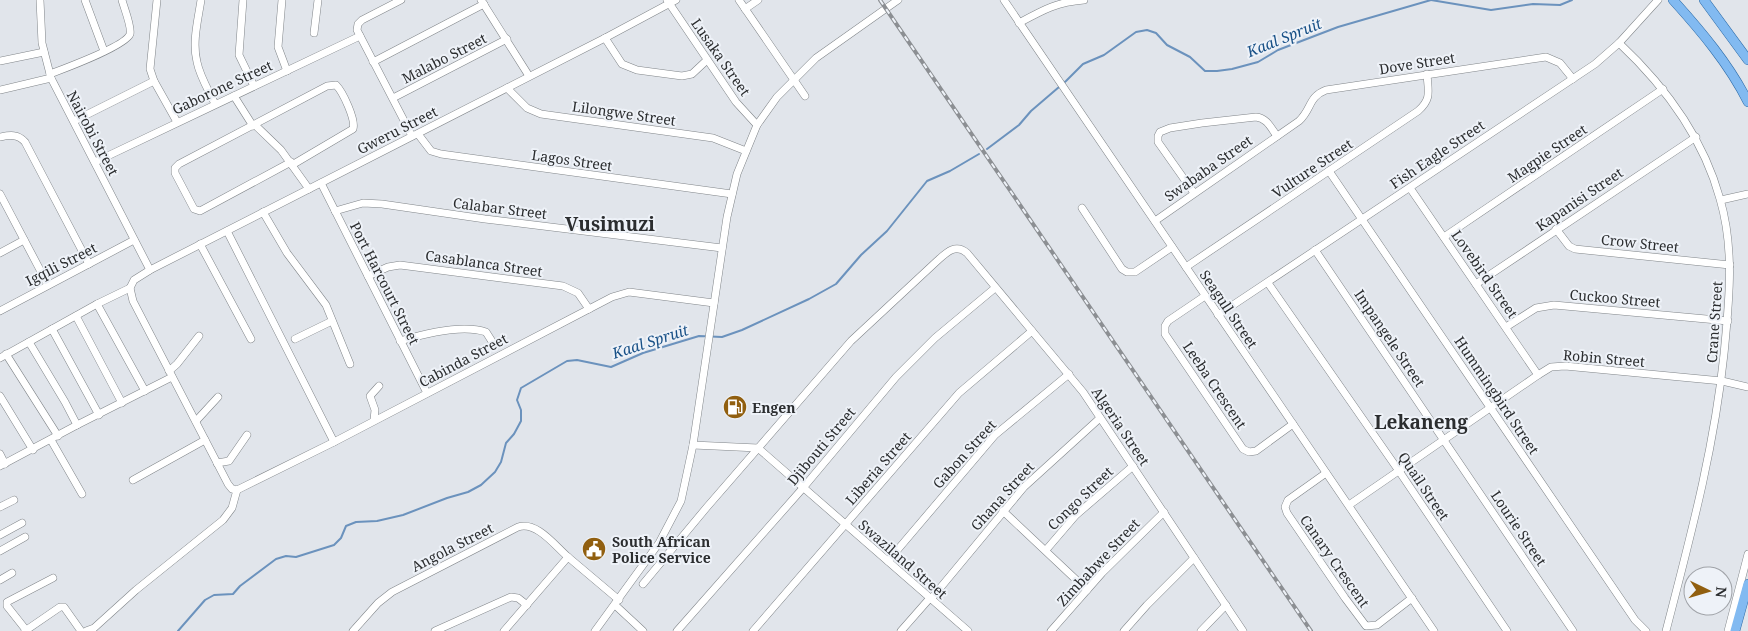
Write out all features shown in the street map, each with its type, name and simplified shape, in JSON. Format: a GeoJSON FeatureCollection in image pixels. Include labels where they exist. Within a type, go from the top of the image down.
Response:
{"type":"FeatureCollection","features":[{"type":"Feature","properties":{"kind":"main road"},"geometry":{"type":"LineString","coordinates":[[1673,0],[1712,45],[1742,89],[1748,102]]}},
{"type":"Feature","properties":{"kind":"main road"},"geometry":{"type":"LineString","coordinates":[[1704,0],[1748,60]]}},
{"type":"Feature","properties":{"kind":"main road"},"geometry":{"type":"LineString","coordinates":[[1736,631],[1748,584]]}},
{"type":"Feature","properties":{"kind":"street","name":"Nairobi Street"},"geometry":{"type":"LineString","coordinates":[[40,0],[40,25],[50,76],[150,270]]}},
{"type":"Feature","properties":{"kind":"street"},"geometry":{"type":"LineString","coordinates":[[85,0],[104,51]]}},
{"type":"Feature","properties":{"kind":"street"},"geometry":{"type":"LineString","coordinates":[[0,90],[50,76],[125,41],[130,35],[130,29],[122,0]]}},
{"type":"Feature","properties":{"kind":"street"},"geometry":{"type":"LineString","coordinates":[[157,0],[150,69],[154,81],[177,122]]}},
{"type":"Feature","properties":{"kind":"street"},"geometry":{"type":"LineString","coordinates":[[200,0],[196,60],[200,74],[215,104]]}},
{"type":"Feature","properties":{"kind":"street"},"geometry":{"type":"LineString","coordinates":[[243,0],[239,55],[254,86]]}},
{"type":"Feature","properties":{"kind":"street"},"geometry":{"type":"LineString","coordinates":[[282,0],[278,47],[286,71]]}},
{"type":"Feature","properties":{"kind":"street"},"geometry":{"type":"LineString","coordinates":[[314,33],[318,0]]}},
{"type":"Feature","properties":{"kind":"street"},"geometry":{"type":"LineString","coordinates":[[360,36],[357,27],[360,22],[401,0]]}},
{"type":"Feature","properties":{"kind":"street"},"geometry":{"type":"LineString","coordinates":[[739,0],[805,96]]}},
{"type":"Feature","properties":{"kind":"street"},"geometry":{"type":"LineString","coordinates":[[745,9],[758,0]]}},
{"type":"Feature","properties":{"kind":"street"},"geometry":{"type":"LineString","coordinates":[[595,631],[659,543],[673,518],[686,485],[732,194],[746,151],[758,125],[777,97],[825,50],[898,0]]}},
{"type":"Feature","properties":{"kind":"street","name":"Seagull Street"},"geometry":{"type":"LineString","coordinates":[[1004,0],[1434,631]]}},
{"type":"Feature","properties":{"kind":"street"},"geometry":{"type":"LineString","coordinates":[[1020,23],[1053,5],[1084,0]]}},
{"type":"Feature","properties":{"kind":"street","name":"Fish Eagle Street"},"geometry":{"type":"LineString","coordinates":[[1218,315],[1594,64],[1619,43],[1658,0]]}},
{"type":"Feature","properties":{"kind":"street","name":"Gweru Street"},"geometry":{"type":"LineString","coordinates":[[3,356],[131,286],[137,277],[150,270],[606,38],[671,1]]}},
{"type":"Feature","properties":{"kind":"street","name":"Lusaka Street"},"geometry":{"type":"LineString","coordinates":[[671,1],[707,60],[736,102],[758,125]]}},
{"type":"Feature","properties":{"kind":"street"},"geometry":{"type":"LineString","coordinates":[[373,62],[482,2],[530,76]]}},
{"type":"Feature","properties":{"kind":"street","name":"Gaborone Street"},"geometry":{"type":"LineString","coordinates":[[95,162],[360,36]]}},
{"type":"Feature","properties":{"kind":"street","name":"Lagos Street"},"geometry":{"type":"LineString","coordinates":[[360,36],[415,135],[431,151],[441,154],[732,194]]}},
{"type":"Feature","properties":{"kind":"street"},"geometry":{"type":"LineString","coordinates":[[606,38],[622,64],[636,70],[682,76],[692,74],[707,60]]}},
{"type":"Feature","properties":{"kind":"street","name":"Malabo Street"},"geometry":{"type":"LineString","coordinates":[[393,98],[507,40]]}},
{"type":"Feature","properties":{"kind":"street","name":"Crane Street"},"geometry":{"type":"LineString","coordinates":[[1619,43],[1650,73],[1676,105],[1696,137],[1721,200],[1730,264],[1728,321],[1722,381],[1706,474],[1666,631]]}},
{"type":"Feature","properties":{"kind":"street"},"geometry":{"type":"LineString","coordinates":[[0,61],[44,52]]}},
{"type":"Feature","properties":{"kind":"street","name":"Dove Street"},"geometry":{"type":"LineString","coordinates":[[1277,136],[1304,117],[1314,97],[1320,92],[1341,87],[1546,57],[1560,63],[1573,79]]}},
{"type":"Feature","properties":{"kind":"street","name":"Vulture Street"},"geometry":{"type":"LineString","coordinates":[[1186,267],[1424,106],[1428,97],[1427,74]]}},
{"type":"Feature","properties":{"kind":"street"},"geometry":{"type":"LineString","coordinates":[[74,121],[154,81]]}},
{"type":"Feature","properties":{"kind":"street"},"geometry":{"type":"LineString","coordinates":[[332,85],[338,87],[354,122],[353,129],[349,133],[202,210],[195,210],[175,177],[175,168],[179,164],[254,125],[332,85]]}},
{"type":"Feature","properties":{"kind":"street","name":"Lilongwe Street"},"geometry":{"type":"LineString","coordinates":[[507,88],[527,108],[540,114],[713,138],[746,151]]}},
{"type":"Feature","properties":{"kind":"street","name":"Magpie Street"},"geometry":{"type":"LineString","coordinates":[[1444,237],[1663,89]]}},
{"type":"Feature","properties":{"kind":"street"},"geometry":{"type":"LineString","coordinates":[[234,96],[254,125],[275,143],[309,189]]}},
{"type":"Feature","properties":{"kind":"street"},"geometry":{"type":"LineString","coordinates":[[1194,193],[1158,142],[1160,132],[1170,128],[1202,123],[1256,117],[1267,122],[1277,136]]}},
{"type":"Feature","properties":{"kind":"street"},"geometry":{"type":"LineString","coordinates":[[0,137],[18,136],[25,142],[90,264]]}},
{"type":"Feature","properties":{"kind":"street","name":"Swababa Street"},"geometry":{"type":"LineString","coordinates":[[1155,221],[1277,136]]}},
{"type":"Feature","properties":{"kind":"street","name":"Kapanisi Street"},"geometry":{"type":"LineString","coordinates":[[1476,284],[1696,137]]}},
{"type":"Feature","properties":{"kind":"street","name":"Hummingbird Street"},"geometry":{"type":"LineString","coordinates":[[1329,171],[1635,620],[1646,631]]}},
{"type":"Feature","properties":{"kind":"street","name":"Port Harcourt Street"},"geometry":{"type":"LineString","coordinates":[[321,183],[427,393]]}},
{"type":"Feature","properties":{"kind":"street","name":"Lovebird Street"},"geometry":{"type":"LineString","coordinates":[[1410,188],[1538,374]]}},
{"type":"Feature","properties":{"kind":"street"},"geometry":{"type":"LineString","coordinates":[[0,194],[48,285]]}},
{"type":"Feature","properties":{"kind":"street"},"geometry":{"type":"LineString","coordinates":[[1721,200],[1748,194]]}},
{"type":"Feature","properties":{"kind":"street","name":"Calabar Street"},"geometry":{"type":"LineString","coordinates":[[336,211],[363,204],[376,204],[722,248]]}},
{"type":"Feature","properties":{"kind":"street"},"geometry":{"type":"LineString","coordinates":[[1082,208],[1122,269],[1128,272],[1137,271],[1172,247]]}},
{"type":"Feature","properties":{"kind":"street"},"geometry":{"type":"LineString","coordinates":[[263,212],[287,253],[323,301],[350,364]]}},
{"type":"Feature","properties":{"kind":"street","name":"Crow Street"},"geometry":{"type":"LineString","coordinates":[[1556,229],[1569,246],[1575,249],[1730,264]]}},
{"type":"Feature","properties":{"kind":"street"},"geometry":{"type":"LineString","coordinates":[[227,231],[334,442]]}},
{"type":"Feature","properties":{"kind":"street"},"geometry":{"type":"LineString","coordinates":[[0,253],[24,240]]}},
{"type":"Feature","properties":{"kind":"street","name":"Igqili Street"},"geometry":{"type":"LineString","coordinates":[[0,311],[134,240]]}},
{"type":"Feature","properties":{"kind":"street"},"geometry":{"type":"LineString","coordinates":[[200,244],[251,339]]}},
{"type":"Feature","properties":{"kind":"street","name":"Algeria Street"},"geometry":{"type":"LineString","coordinates":[[758,448],[862,330],[945,254],[960,248],[967,253],[1069,374],[1243,631]]}},
{"type":"Feature","properties":{"kind":"street","name":"Impangele Street"},"geometry":{"type":"LineString","coordinates":[[1315,250],[1444,440]]}},
{"type":"Feature","properties":{"kind":"street","name":"Casablanca Street"},"geometry":{"type":"LineString","coordinates":[[368,276],[388,267],[400,265],[563,286],[578,293],[589,309]]}},
{"type":"Feature","properties":{"kind":"street","name":"Quail Street"},"geometry":{"type":"LineString","coordinates":[[1268,282],[1507,631]]}},
{"type":"Feature","properties":{"kind":"street"},"geometry":{"type":"LineString","coordinates":[[86,631],[94,628],[126,599],[223,520],[232,508],[234,489],[217,463],[133,301],[131,286]]}},
{"type":"Feature","properties":{"kind":"street","name":"Djibouti Street"},"geometry":{"type":"LineString","coordinates":[[677,631],[916,356],[934,338],[996,288]]}},
{"type":"Feature","properties":{"kind":"street","name":"Cabinda Street"},"geometry":{"type":"LineString","coordinates":[[234,489],[334,442],[612,297],[629,292],[714,303]]}},
{"type":"Feature","properties":{"kind":"street","name":"Leeba Crescent"},"geometry":{"type":"LineString","coordinates":[[1205,296],[1166,324],[1166,334],[1174,347],[1246,451],[1256,451],[1293,424]]}},
{"type":"Feature","properties":{"kind":"street"},"geometry":{"type":"LineString","coordinates":[[98,304],[145,391]]}},
{"type":"Feature","properties":{"kind":"street","name":"Cuckoo Street"},"geometry":{"type":"LineString","coordinates":[[1506,327],[1536,308],[1554,305],[1728,321]]}},
{"type":"Feature","properties":{"kind":"street"},"geometry":{"type":"LineString","coordinates":[[76,316],[122,403]]}},
{"type":"Feature","properties":{"kind":"street"},"geometry":{"type":"LineString","coordinates":[[295,339],[332,321]]}},
{"type":"Feature","properties":{"kind":"street"},"geometry":{"type":"LineString","coordinates":[[52,329],[99,415]]}},
{"type":"Feature","properties":{"kind":"street"},"geometry":{"type":"LineString","coordinates":[[400,342],[428,334],[472,330],[486,332],[493,342]]}},
{"type":"Feature","properties":{"kind":"street","name":"Liberia Street"},"geometry":{"type":"LineString","coordinates":[[753,631],[959,393],[1032,331]]}},
{"type":"Feature","properties":{"kind":"street"},"geometry":{"type":"LineString","coordinates":[[0,454],[2,465],[33,450],[76,425],[145,391],[171,374],[199,336]]}},
{"type":"Feature","properties":{"kind":"street"},"geometry":{"type":"LineString","coordinates":[[29,342],[65,402],[76,425]]}},
{"type":"Feature","properties":{"kind":"street"},"geometry":{"type":"LineString","coordinates":[[3,356],[54,438],[82,494]]}},
{"type":"Feature","properties":{"kind":"street","name":"Robin Street"},"geometry":{"type":"LineString","coordinates":[[1349,505],[1538,374],[1551,367],[1565,366],[1722,381],[1748,387]]}},
{"type":"Feature","properties":{"kind":"street","name":"Gabon Street"},"geometry":{"type":"LineString","coordinates":[[888,561],[995,435],[1069,374]]}},
{"type":"Feature","properties":{"kind":"street"},"geometry":{"type":"LineString","coordinates":[[374,420],[375,410],[370,396],[379,386]]}},
{"type":"Feature","properties":{"kind":"street"},"geometry":{"type":"LineString","coordinates":[[0,396],[33,450]]}},
{"type":"Feature","properties":{"kind":"street"},"geometry":{"type":"LineString","coordinates":[[196,421],[218,397]]}},
{"type":"Feature","properties":{"kind":"street","name":"Ghana Street"},"geometry":{"type":"LineString","coordinates":[[901,631],[1034,476],[1100,418]]}},
{"type":"Feature","properties":{"kind":"street"},"geometry":{"type":"LineString","coordinates":[[217,463],[229,461],[247,435]]}},
{"type":"Feature","properties":{"kind":"street"},"geometry":{"type":"LineString","coordinates":[[133,480],[205,440]]}},
{"type":"Feature","properties":{"kind":"street","name":"Lourie Street"},"geometry":{"type":"LineString","coordinates":[[1444,440],[1573,631]]}},
{"type":"Feature","properties":{"kind":"street"},"geometry":{"type":"LineString","coordinates":[[693,445],[758,448]]}},
{"type":"Feature","properties":{"kind":"street"},"geometry":{"type":"LineString","coordinates":[[643,584],[758,448]]}},
{"type":"Feature","properties":{"kind":"street","name":"Swaziland Street"},"geometry":{"type":"LineString","coordinates":[[758,448],[968,631]]}},
{"type":"Feature","properties":{"kind":"street","name":"Congo Street"},"geometry":{"type":"LineString","coordinates":[[1046,550],[1076,515],[1133,466]]}},
{"type":"Feature","properties":{"kind":"street","name":"Canary Crescent"},"geometry":{"type":"LineString","coordinates":[[1326,473],[1288,500],[1285,504],[1285,510],[1345,598],[1363,624],[1370,627],[1377,625],[1412,598]]}},
{"type":"Feature","properties":{"kind":"street"},"geometry":{"type":"LineString","coordinates":[[0,507],[14,500]]}},
{"type":"Feature","properties":{"kind":"street"},"geometry":{"type":"LineString","coordinates":[[1003,511],[1087,590]]}},
{"type":"Feature","properties":{"kind":"street","name":"Zimbabwe Street"},"geometry":{"type":"LineString","coordinates":[[1051,631],[1124,551],[1164,512]]}},
{"type":"Feature","properties":{"kind":"street"},"geometry":{"type":"LineString","coordinates":[[0,534],[22,523]]}},
{"type":"Feature","properties":{"kind":"street","name":"Angola Street"},"geometry":{"type":"LineString","coordinates":[[352,631],[378,603],[392,592],[518,527],[526,526],[535,529],[568,556],[617,602],[643,631]]}},
{"type":"Feature","properties":{"kind":"street"},"geometry":{"type":"LineString","coordinates":[[0,551],[24,537]]}},
{"type":"Feature","properties":{"kind":"street"},"geometry":{"type":"LineString","coordinates":[[1728,631],[1748,554]]}},
{"type":"Feature","properties":{"kind":"street"},"geometry":{"type":"LineString","coordinates":[[504,631],[568,556]]}},
{"type":"Feature","properties":{"kind":"street"},"geometry":{"type":"LineString","coordinates":[[1124,631],[1194,558]]}},
{"type":"Feature","properties":{"kind":"street"},"geometry":{"type":"LineString","coordinates":[[0,580],[12,574]]}},
{"type":"Feature","properties":{"kind":"street"},"geometry":{"type":"LineString","coordinates":[[53,578],[8,602],[7,606],[26,631],[60,607],[64,607],[81,631]]}},
{"type":"Feature","properties":{"kind":"street"},"geometry":{"type":"LineString","coordinates":[[436,631],[507,598],[518,598],[527,605]]}},
{"type":"Feature","properties":{"kind":"street"},"geometry":{"type":"LineString","coordinates":[[1201,631],[1226,605]]}},
{"type":"Feature","properties":{"kind":"waterway","name":"Kaal Spruit"},"geometry":{"type":"LineString","coordinates":[[1431,0],[1491,10],[1533,4],[1560,5],[1572,0]]}},
{"type":"Feature","properties":{"kind":"waterway","name":"Kaal Spruit"},"geometry":{"type":"LineString","coordinates":[[987,149],[1019,125],[1031,111],[1083,64],[1104,55],[1136,32],[1147,30],[1156,33],[1167,45],[1190,57],[1205,71],[1217,71],[1258,62],[1278,50],[1338,27],[1431,0]]}},
{"type":"Feature","properties":{"kind":"waterway","name":"Kaal Spruit"},"geometry":{"type":"LineString","coordinates":[[178,631],[205,600],[214,595],[233,594],[240,586],[276,559],[286,556],[296,557],[334,545],[341,538],[346,526],[356,522],[377,521],[403,515],[468,492],[481,485],[495,472],[501,462],[506,443],[514,434],[521,421],[521,410],[517,400],[521,388],[567,361],[577,360],[611,367],[643,353],[699,336],[722,337],[742,330],[809,299],[836,284],[861,255],[887,231],[927,181],[950,171],[979,154]]}},
{"type":"Feature","properties":{"kind":"railway"},"geometry":{"type":"LineString","coordinates":[[880,0],[1311,631]]}},
{"type":"Feature","properties":{"kind":"place","name":"Engen"},"geometry":{"type":"Point","coordinates":[735,407]}},
{"type":"Feature","properties":{"kind":"place","name":"South African Police Service"},"geometry":{"type":"Point","coordinates":[594,549]}},
{"type":"Feature","properties":{"kind":"district","name":"Vusimuzi"},"geometry":{"type":"Point","coordinates":[610,224]}},
{"type":"Feature","properties":{"kind":"district","name":"Lekaneng"},"geometry":{"type":"Point","coordinates":[1421,422]}}]}
